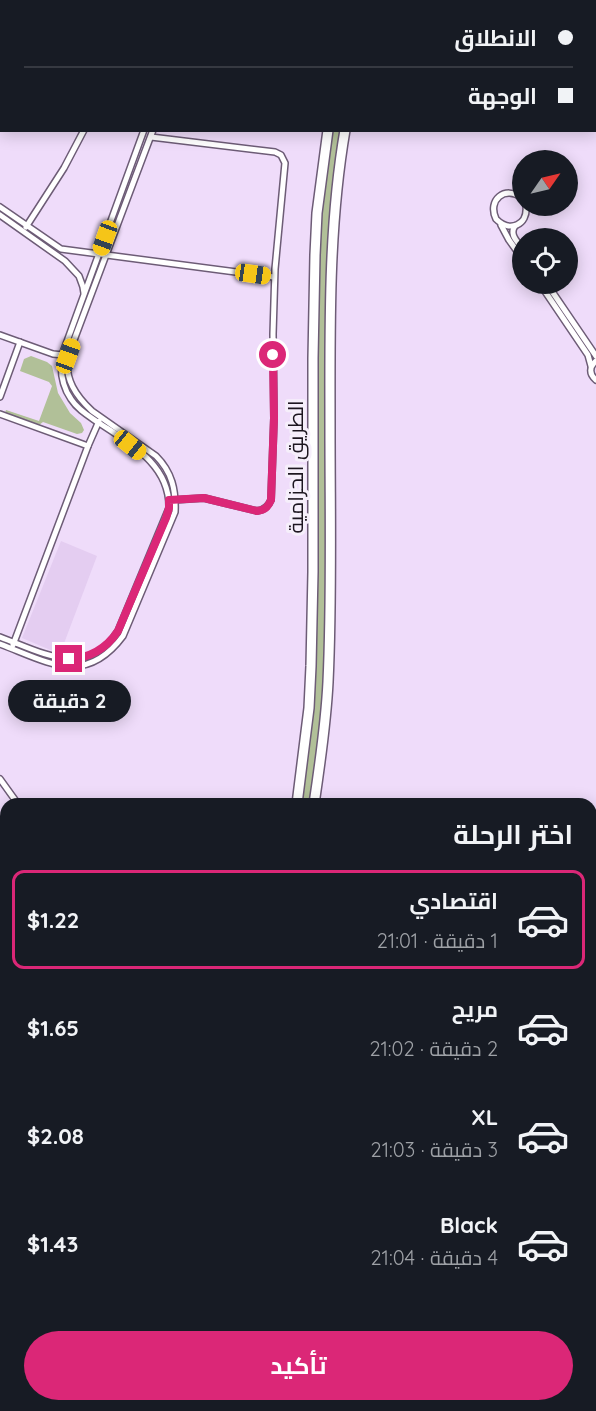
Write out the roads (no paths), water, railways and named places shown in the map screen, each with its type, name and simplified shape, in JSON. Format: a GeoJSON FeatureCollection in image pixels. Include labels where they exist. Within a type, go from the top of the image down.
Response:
{"type":"FeatureCollection","features":[{"type":"Feature","properties":{"kind":"highway","name":"الطريق الحزامية"},"geometry":{"type":"LineString","coordinates":[[298,798],[311,676],[314,572],[315,255],[317,213],[328,132]]}},
{"type":"Feature","properties":{"kind":"highway","name":"الطريق الحزامية"},"geometry":{"type":"LineString","coordinates":[[315,798],[328,684],[330,322],[335,218],[345,132]]}},
{"type":"Feature","properties":{"kind":"street"},"geometry":{"type":"LineString","coordinates":[[23,231],[64,168],[83,132]]}},
{"type":"Feature","properties":{"kind":"street"},"geometry":{"type":"LineString","coordinates":[[65,355],[98,273],[102,254],[143,132]]}},
{"type":"Feature","properties":{"kind":"street"},"geometry":{"type":"LineString","coordinates":[[0,637],[50,663],[63,667],[75,667],[96,661],[113,649],[123,636],[175,512],[172,500],[175,490],[162,461],[100,420],[83,403],[72,387],[65,355],[84,294],[152,134],[275,152],[281,155],[285,163],[274,277],[274,418],[271,500],[269,505],[257,511],[204,498],[172,500]]}},
{"type":"Feature","properties":{"kind":"street"},"geometry":{"type":"LineString","coordinates":[[512,193],[501,195],[493,211],[512,244]]}},
{"type":"Feature","properties":{"kind":"street"},"geometry":{"type":"LineString","coordinates":[[0,207],[61,249],[274,277]]}},
{"type":"Feature","properties":{"kind":"street"},"geometry":{"type":"LineString","coordinates":[[0,215],[81,275],[91,277],[98,273]]}},
{"type":"Feature","properties":{"kind":"street"},"geometry":{"type":"LineString","coordinates":[[500,224],[515,226],[526,216]]}},
{"type":"Feature","properties":{"kind":"street"},"geometry":{"type":"LineString","coordinates":[[75,270],[84,294]]}},
{"type":"Feature","properties":{"kind":"street"},"geometry":{"type":"LineString","coordinates":[[547,294],[588,355],[591,374],[596,380]]}},
{"type":"Feature","properties":{"kind":"street"},"geometry":{"type":"LineString","coordinates":[[554,294],[596,356]]}},
{"type":"Feature","properties":{"kind":"street"},"geometry":{"type":"LineString","coordinates":[[0,334],[53,354],[65,355]]}},
{"type":"Feature","properties":{"kind":"street"},"geometry":{"type":"LineString","coordinates":[[0,397],[20,342]]}},
{"type":"Feature","properties":{"kind":"street"},"geometry":{"type":"LineString","coordinates":[[591,366],[596,361]]}},
{"type":"Feature","properties":{"kind":"street"},"geometry":{"type":"LineString","coordinates":[[0,414],[88,446]]}},
{"type":"Feature","properties":{"kind":"street"},"geometry":{"type":"LineString","coordinates":[[13,645],[88,446],[100,420]]}},
{"type":"Feature","properties":{"kind":"street"},"geometry":{"type":"LineString","coordinates":[[0,644],[13,645]]}},
{"type":"Feature","properties":{"kind":"street"},"geometry":{"type":"LineString","coordinates":[[0,779],[14,798]]}}]}
